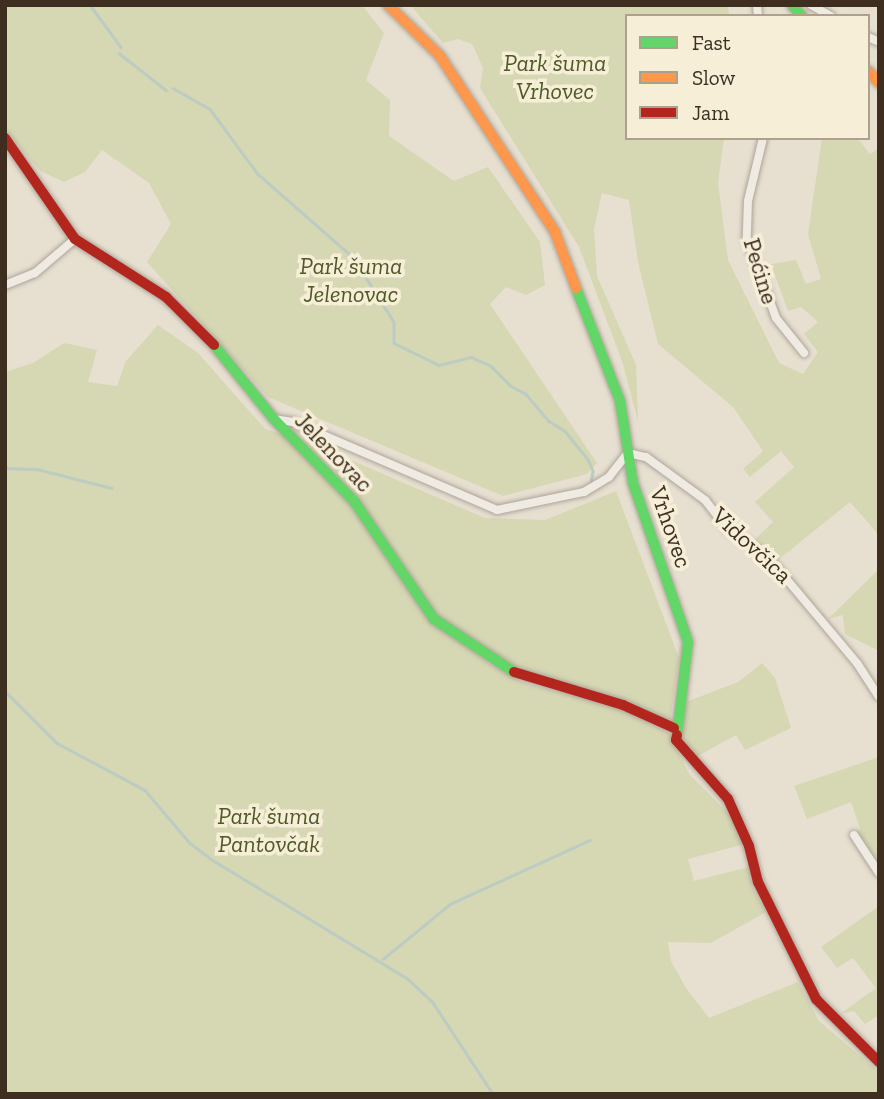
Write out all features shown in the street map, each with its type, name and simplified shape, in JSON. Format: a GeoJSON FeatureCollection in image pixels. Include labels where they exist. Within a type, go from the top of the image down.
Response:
{"type":"FeatureCollection","features":[{"type":"Feature","properties":{"kind":"street","name":"Vrhovec"},"geometry":{"type":"LineString","coordinates":[[388,5],[440,56],[477,118],[555,232],[620,401],[633,483],[688,642],[688,664],[674,728]]}},
{"type":"Feature","properties":{"kind":"street"},"geometry":{"type":"LineString","coordinates":[[811,5],[827,14]]}},
{"type":"Feature","properties":{"kind":"street","name":"Jelenovac"},"geometry":{"type":"LineString","coordinates":[[5,138],[75,239],[166,297],[196,323],[274,419],[354,501],[434,620],[447,631],[516,673],[623,705],[674,728]]}},
{"type":"Feature","properties":{"kind":"street","name":"Pećine"},"geometry":{"type":"LineString","coordinates":[[762,140],[748,201],[747,239],[776,318],[804,353]]}},
{"type":"Feature","properties":{"kind":"street"},"geometry":{"type":"LineString","coordinates":[[5,285],[35,273],[75,239]]}},
{"type":"Feature","properties":{"kind":"street"},"geometry":{"type":"LineString","coordinates":[[274,419],[292,422],[497,510],[584,492],[609,477],[628,453]]}},
{"type":"Feature","properties":{"kind":"street","name":"Vidovčica"},"geometry":{"type":"LineString","coordinates":[[628,453],[661,466],[705,500],[727,528],[768,557],[857,663],[879,698]]}},
{"type":"Feature","properties":{"kind":"street"},"geometry":{"type":"LineString","coordinates":[[674,728],[682,751],[721,789],[737,815],[758,883],[807,985],[837,1026],[879,1062]]}},
{"type":"Feature","properties":{"kind":"street"},"geometry":{"type":"LineString","coordinates":[[854,835],[879,873]]}},
{"type":"Feature","properties":{"kind":"green space","name":"Park šuma Jelenovac"},"geometry":{"type":"Polygon","coordinates":[[[5,5],[362,5],[384,33],[366,80],[390,100],[389,136],[454,181],[488,167],[540,242],[545,285],[526,295],[506,287],[490,304],[597,463],[587,474],[503,496],[268,397],[147,262],[171,224],[149,183],[102,150],[85,172],[64,182],[40,171],[5,129],[5,5]]]}},
{"type":"Feature","properties":{"kind":"green space","name":"Park šuma Vrhovec"},"geometry":{"type":"Polygon","coordinates":[[[410,5],[728,5],[729,14],[625,14],[625,140],[724,140],[718,183],[728,260],[779,363],[803,374],[818,352],[804,334],[818,322],[801,307],[788,311],[771,264],[796,260],[806,284],[821,279],[808,234],[822,140],[859,140],[870,154],[879,148],[879,535],[850,502],[778,560],[751,543],[773,522],[755,502],[794,467],[781,451],[750,477],[743,469],[763,451],[733,407],[658,344],[638,262],[629,200],[602,193],[594,229],[597,276],[636,365],[638,421],[622,361],[579,247],[480,88],[483,68],[472,44],[458,39],[443,43],[410,5]]]}},
{"type":"Feature","properties":{"kind":"green space","name":"Park šuma Pantovčak"},"geometry":{"type":"Polygon","coordinates":[[[158,325],[198,353],[265,429],[314,444],[485,518],[545,520],[616,491],[679,658],[670,721],[528,675],[433,622],[491,665],[524,683],[619,708],[669,733],[689,774],[734,819],[745,844],[688,859],[694,881],[749,867],[753,889],[766,912],[711,943],[668,942],[671,961],[686,988],[709,1018],[798,982],[819,1021],[879,1072],[879,1094],[5,1094],[5,372],[33,363],[64,343],[97,350],[88,382],[117,386],[126,361],[158,325]]]}},
{"type":"Feature","properties":{"kind":"green space"},"geometry":{"type":"Polygon","coordinates":[[[879,569],[879,651],[845,634],[843,615],[828,619],[879,569]]]}},
{"type":"Feature","properties":{"kind":"green space"},"geometry":{"type":"Polygon","coordinates":[[[762,663],[775,678],[791,728],[745,750],[736,735],[696,757],[679,733],[686,702],[738,682],[762,663]]]}},
{"type":"Feature","properties":{"kind":"green space"},"geometry":{"type":"Polygon","coordinates":[[[879,757],[879,868],[856,831],[860,829],[851,802],[807,819],[794,786],[879,757]]]}},
{"type":"Feature","properties":{"kind":"green space"},"geometry":{"type":"Polygon","coordinates":[[[879,906],[879,1015],[865,1024],[854,1011],[840,1014],[876,988],[853,958],[837,968],[821,947],[879,906]]]}},
{"type":"Feature","properties":{"kind":"waterway"},"geometry":{"type":"LineString","coordinates":[[90,5],[121,47]]}},
{"type":"Feature","properties":{"kind":"waterway"},"geometry":{"type":"LineString","coordinates":[[119,53],[166,90]]}},
{"type":"Feature","properties":{"kind":"waterway"},"geometry":{"type":"LineString","coordinates":[[173,88],[210,109],[258,174],[354,258],[394,322],[394,343],[439,365],[471,357],[491,366],[511,386],[526,394],[549,421],[565,431],[588,459],[593,471],[591,483]]}},
{"type":"Feature","properties":{"kind":"waterway"},"geometry":{"type":"LineString","coordinates":[[5,468],[37,469],[112,488]]}},
{"type":"Feature","properties":{"kind":"waterway"},"geometry":{"type":"LineString","coordinates":[[5,691],[57,743],[145,790],[190,843],[211,859],[408,979],[432,1001],[493,1094]]}},
{"type":"Feature","properties":{"kind":"waterway"},"geometry":{"type":"LineString","coordinates":[[383,959],[450,904],[590,840]]}},
{"type":"Feature","properties":{"kind":"traffic: fast"},"geometry":{"type":"LineString","coordinates":[[792,5],[800,14]]}},
{"type":"Feature","properties":{"kind":"traffic: fast"},"geometry":{"type":"LineString","coordinates":[[576,288],[620,401],[633,483],[688,642],[677,735]]}},
{"type":"Feature","properties":{"kind":"traffic: fast"},"geometry":{"type":"LineString","coordinates":[[214,345],[274,419],[354,501],[434,619],[514,672]]}},
{"type":"Feature","properties":{"kind":"traffic: slow"},"geometry":{"type":"LineString","coordinates":[[388,5],[440,56],[555,232],[576,288]]}},
{"type":"Feature","properties":{"kind":"traffic: slow"},"geometry":{"type":"LineString","coordinates":[[870,73],[879,83]]}},
{"type":"Feature","properties":{"kind":"traffic: jam"},"geometry":{"type":"LineString","coordinates":[[5,138],[75,239],[166,297],[214,345]]}},
{"type":"Feature","properties":{"kind":"traffic: jam"},"geometry":{"type":"LineString","coordinates":[[514,672],[623,705],[674,728]]}},
{"type":"Feature","properties":{"kind":"traffic: jam"},"geometry":{"type":"LineString","coordinates":[[677,735],[676,740],[728,799],[749,846],[758,882],[816,999],[879,1062]]}}]}
